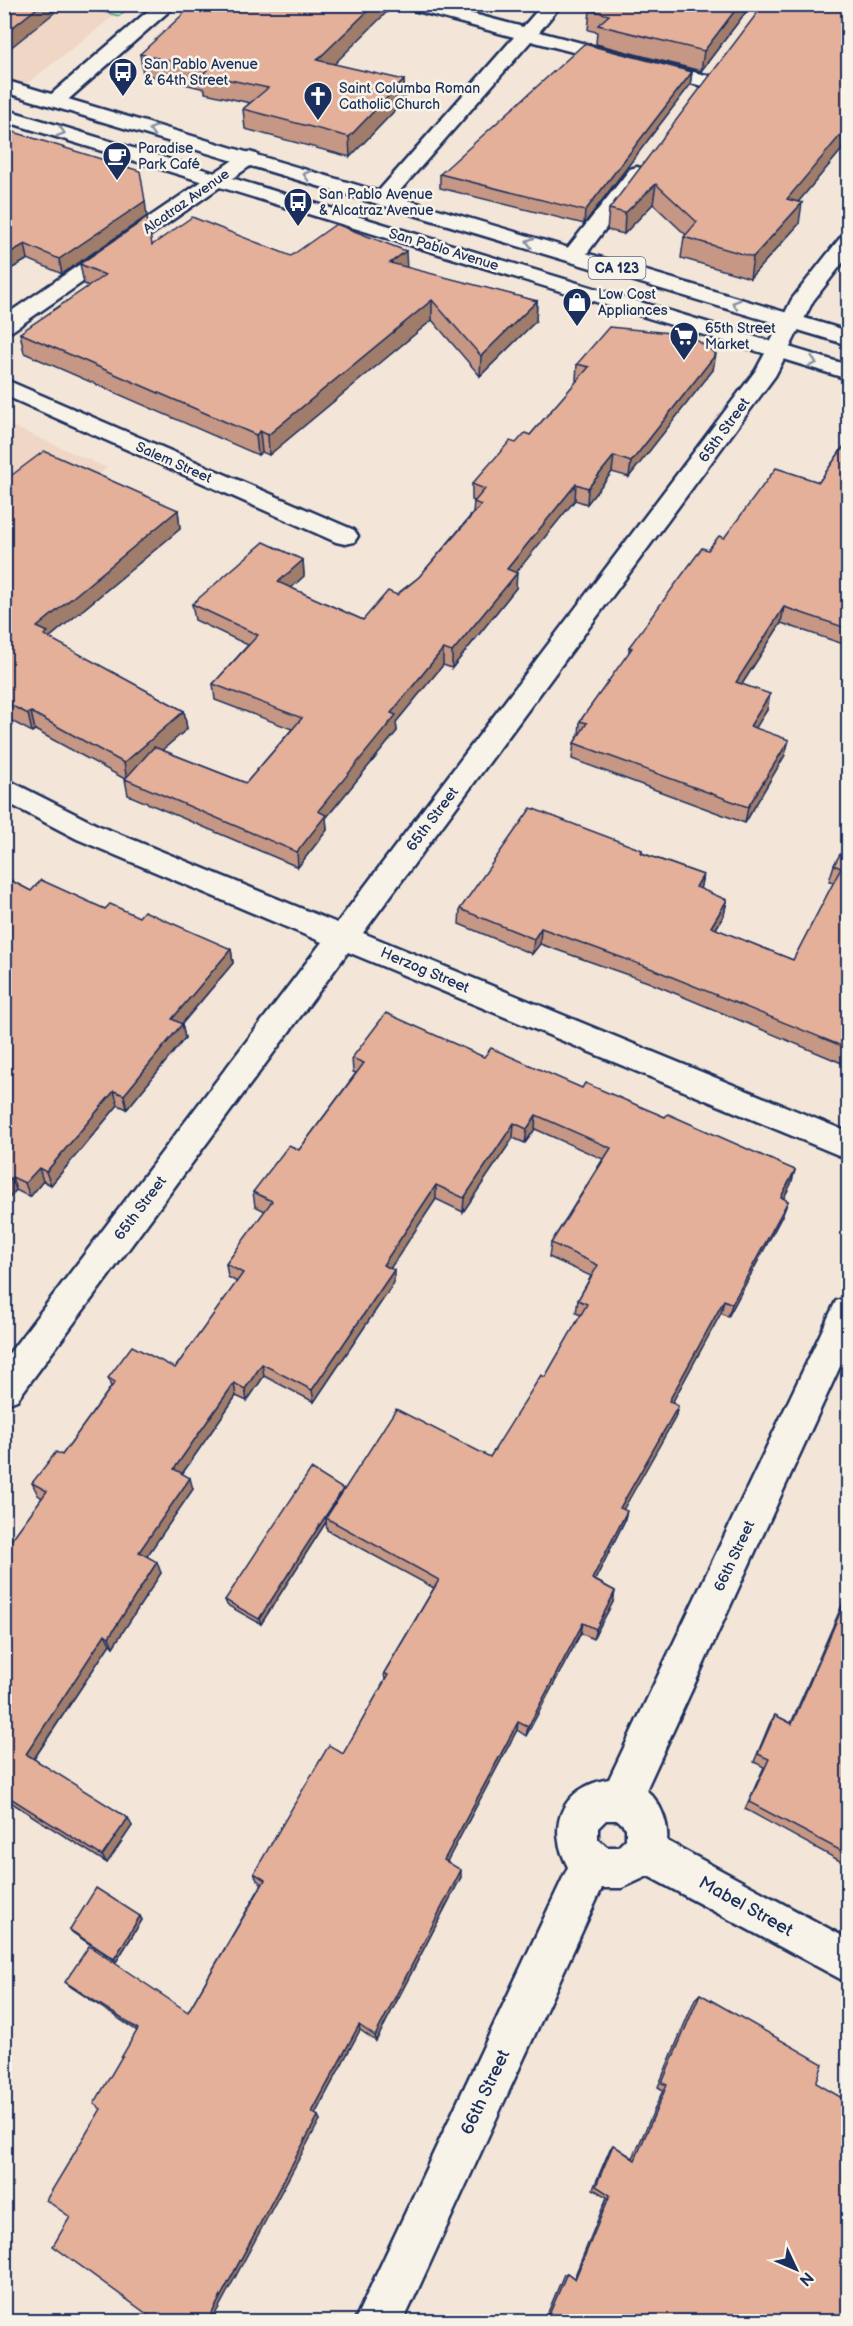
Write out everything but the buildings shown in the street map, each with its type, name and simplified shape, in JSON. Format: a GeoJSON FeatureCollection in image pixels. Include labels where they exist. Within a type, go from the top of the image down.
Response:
{"type":"FeatureCollection","features":[{"type":"Feature","properties":{"kind":"street"},"geometry":{"type":"LineString","coordinates":[[55,101],[168,4]]}},
{"type":"Feature","properties":{"kind":"street"},"geometry":{"type":"LineString","coordinates":[[412,4],[706,81]]}},
{"type":"Feature","properties":{"kind":"street"},"geometry":{"type":"LineString","coordinates":[[383,198],[553,4]]}},
{"type":"Feature","properties":{"kind":"street"},"geometry":{"type":"LineString","coordinates":[[693,99],[719,64]]}},
{"type":"Feature","properties":{"kind":"street","name":"San Pablo Avenue"},"geometry":{"type":"LineString","coordinates":[[4,86],[849,338]]}},
{"type":"Feature","properties":{"kind":"street","name":"San Pablo Avenue"},"geometry":{"type":"LineString","coordinates":[[4,115],[849,372]]}},
{"type":"Feature","properties":{"kind":"street"},"geometry":{"type":"LineString","coordinates":[[574,255],[652,153]]}},
{"type":"Feature","properties":{"kind":"street","name":"Alcatraz Avenue"},"geometry":{"type":"LineString","coordinates":[[4,326],[249,158]]}},
{"type":"Feature","properties":{"kind":"street","name":"65th Street"},"geometry":{"type":"LineString","coordinates":[[4,1389],[754,390],[767,371],[803,299],[849,243]]}},
{"type":"Feature","properties":{"kind":"street","name":"Salem Street"},"geometry":{"type":"LineString","coordinates":[[4,386],[345,536]]}},
{"type":"Feature","properties":{"kind":"street","name":"Herzog Street"},"geometry":{"type":"LineString","coordinates":[[4,788],[87,832],[849,1146]]}},
{"type":"Feature","properties":{"kind":"street","name":"66th Street"},"geometry":{"type":"LineString","coordinates":[[620,1800],[849,1312]]}},
{"type":"Feature","properties":{"kind":"street"},"geometry":{"type":"LineString","coordinates":[[620,1800],[631,1805],[645,1826],[647,1839],[644,1851],[634,1863],[621,1870],[605,1869],[592,1862],[579,1841],[581,1817],[588,1808],[598,1802],[620,1800]]}},
{"type":"Feature","properties":{"kind":"street","name":"Mabel Street"},"geometry":{"type":"LineString","coordinates":[[644,1851],[849,1962]]}},
{"type":"Feature","properties":{"kind":"street","name":"66th Street"},"geometry":{"type":"LineString","coordinates":[[378,2322],[592,1862]]}},
{"type":"Feature","properties":{"kind":"shaded area"},"geometry":{"type":"Polygon","coordinates":[[[5,5],[76,5],[115,15],[5,101],[5,5]]]}},
{"type":"Feature","properties":{"kind":"shaded area"},"geometry":{"type":"Polygon","coordinates":[[[5,423],[107,468],[5,548],[5,423]]]}},
{"type":"Feature","properties":{"kind":"green space"},"geometry":{"type":"Polygon","coordinates":[[[76,5],[132,5],[119,16],[76,5]]]}},
{"type":"Feature","properties":{"kind":"place","name":"San Pablo Avenue & 64th Street"},"geometry":{"type":"Point","coordinates":[123,98]}},
{"type":"Feature","properties":{"kind":"place","name":"Saint Columba Roman Catholic Church"},"geometry":{"type":"Point","coordinates":[318,122]}},
{"type":"Feature","properties":{"kind":"place","name":"Paradise Park Café"},"geometry":{"type":"Point","coordinates":[117,182]}},
{"type":"Feature","properties":{"kind":"place","name":"San Pablo Avenue & Alcatraz Avenue"},"geometry":{"type":"Point","coordinates":[298,228]}},
{"type":"Feature","properties":{"kind":"place","name":"Low Cost Appliances"},"geometry":{"type":"Point","coordinates":[577,328]}},
{"type":"Feature","properties":{"kind":"place","name":"65th Street Market"},"geometry":{"type":"Point","coordinates":[684,362]}}]}
